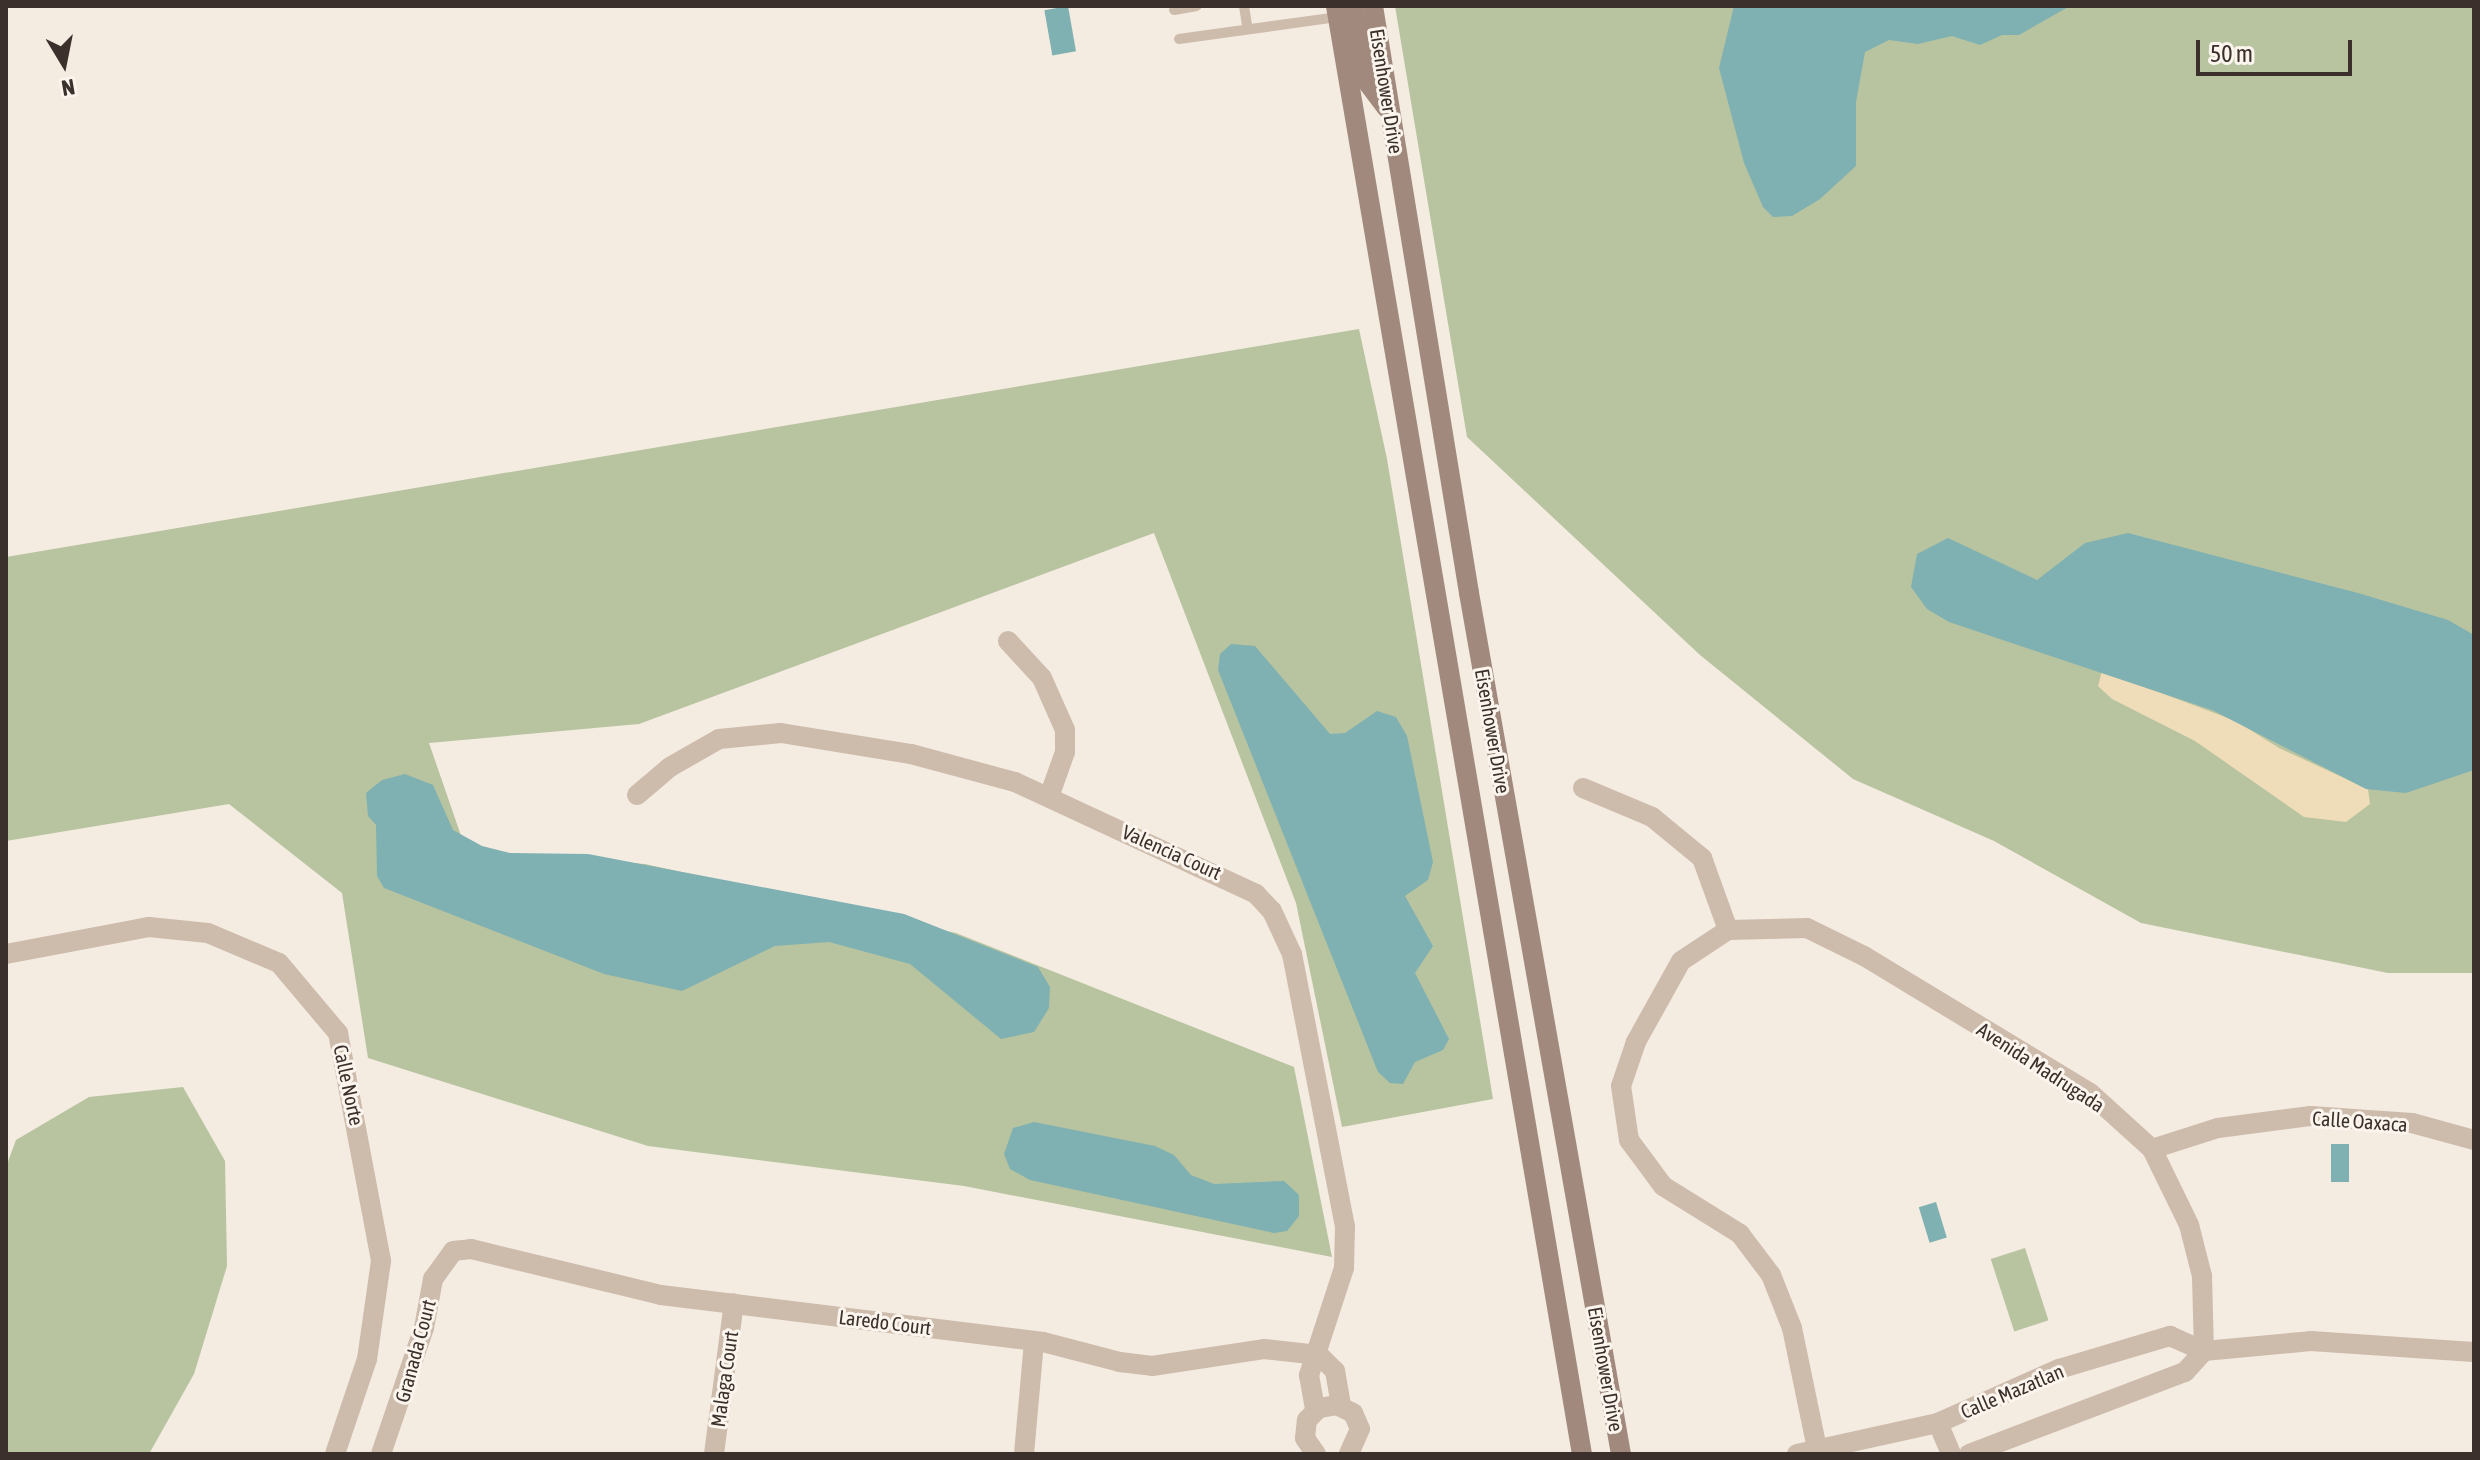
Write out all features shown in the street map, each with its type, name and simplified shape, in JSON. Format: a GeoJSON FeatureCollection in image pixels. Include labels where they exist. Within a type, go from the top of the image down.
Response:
{"type":"FeatureCollection","features":[{"type":"Feature","properties":{"kind":"main road","name":"Eisenhower Drive"},"geometry":{"type":"LineString","coordinates":[[1373,6],[1447,458],[1621,1454]]}},
{"type":"Feature","properties":{"kind":"main road","name":"Eisenhower Drive"},"geometry":{"type":"LineString","coordinates":[[1342,10],[1413,465],[1582,1454]]}},
{"type":"Feature","properties":{"kind":"main road"},"geometry":{"type":"LineString","coordinates":[[1342,10],[1368,83],[1390,111]]}},
{"type":"Feature","properties":{"kind":"street"},"geometry":{"type":"LineString","coordinates":[[1008,641],[1042,678],[1065,730],[1065,752],[1049,797]]}},
{"type":"Feature","properties":{"kind":"street","name":"Valencia Court"},"geometry":{"type":"LineString","coordinates":[[637,795],[697,750],[758,732],[954,763],[1049,797],[1238,882],[1272,911],[1284,933],[1345,1227],[1344,1268],[1319,1355],[1309,1375],[1315,1410],[1305,1429],[1316,1454]]}},
{"type":"Feature","properties":{"kind":"street"},"geometry":{"type":"LineString","coordinates":[[1583,788],[1652,817],[1702,858],[1728,930],[1681,961],[1636,1042],[1621,1086],[1629,1140],[1663,1186],[1740,1234],[1771,1275],[1792,1328],[1811,1453]]}},
{"type":"Feature","properties":{"kind":"street","name":"Calle Norte"},"geometry":{"type":"LineString","coordinates":[[6,954],[149,927],[208,933],[279,963],[338,1033],[381,1261],[367,1359],[335,1454]]}},
{"type":"Feature","properties":{"kind":"street","name":"Avenida Madrugada"},"geometry":{"type":"LineString","coordinates":[[1728,930],[1807,928],[1864,956],[2090,1093],[2152,1149],[2189,1225],[2202,1276],[2204,1351]]}},
{"type":"Feature","properties":{"kind":"street","name":"Calle Oaxaca"},"geometry":{"type":"LineString","coordinates":[[2152,1149],[2218,1128],[2311,1116],[2412,1123],[2474,1140]]}},
{"type":"Feature","properties":{"kind":"street","name":"Laredo Court"},"geometry":{"type":"LineString","coordinates":[[453,1251],[493,1252],[610,1284],[1034,1341],[1152,1366],[1264,1349],[1319,1355]]}},
{"type":"Feature","properties":{"kind":"street","name":"Granada Court"},"geometry":{"type":"LineString","coordinates":[[381,1454],[424,1328],[433,1279],[453,1251]]}},
{"type":"Feature","properties":{"kind":"street","name":"Malaga Court"},"geometry":{"type":"LineString","coordinates":[[714,1454],[734,1303]]}},
{"type":"Feature","properties":{"kind":"street","name":"Calle Mazatlan"},"geometry":{"type":"LineString","coordinates":[[1811,1453],[1938,1423],[2059,1369],[2170,1336],[2204,1351],[2311,1341],[2474,1352]]}},
{"type":"Feature","properties":{"kind":"street"},"geometry":{"type":"LineString","coordinates":[[1024,1454],[1034,1341]]}},
{"type":"Feature","properties":{"kind":"street","name":"Calle Mazatlan"},"geometry":{"type":"LineString","coordinates":[[1969,1454],[2185,1372],[2204,1351]]}},
{"type":"Feature","properties":{"kind":"street"},"geometry":{"type":"LineString","coordinates":[[1319,1355],[1335,1371],[1341,1406]]}},
{"type":"Feature","properties":{"kind":"street"},"geometry":{"type":"LineString","coordinates":[[1315,1410],[1341,1406],[1353,1413],[1360,1429],[1349,1454]]}},
{"type":"Feature","properties":{"kind":"street"},"geometry":{"type":"LineString","coordinates":[[1938,1423],[1951,1454]]}},
{"type":"Feature","properties":{"kind":"lane"},"geometry":{"type":"LineString","coordinates":[[1174,10],[1197,6]]}},
{"type":"Feature","properties":{"kind":"lane"},"geometry":{"type":"LineString","coordinates":[[1244,6],[1247,26]]}},
{"type":"Feature","properties":{"kind":"lane"},"geometry":{"type":"LineString","coordinates":[[1179,39],[1342,10]]}},
{"type":"Feature","properties":{"kind":"green space"},"geometry":{"type":"Polygon","coordinates":[[[1395,6],[2474,6],[2474,973],[2388,973],[2141,923],[1994,841],[1853,779],[1700,655],[1467,437],[1395,6]]]}},
{"type":"Feature","properties":{"kind":"green space"},"geometry":{"type":"Polygon","coordinates":[[[1359,329],[1387,459],[1493,1099],[1342,1127],[1296,903],[1154,533],[639,724],[429,743],[466,850],[645,864],[956,933],[1294,1067],[1332,1257],[964,1186],[648,1146],[368,1058],[342,893],[229,804],[6,841],[6,557],[1359,329]]]}},
{"type":"Feature","properties":{"kind":"green space"},"geometry":{"type":"Polygon","coordinates":[[[183,1087],[225,1161],[227,1266],[194,1374],[149,1454],[6,1454],[6,1167],[16,1140],[89,1097],[183,1087]]]}},
{"type":"Feature","properties":{"kind":"green space"},"geometry":{"type":"Polygon","coordinates":[[[2025,1248],[2048,1320],[2014,1331],[1991,1259],[2025,1248]]]}},
{"type":"Feature","properties":{"kind":"sand"},"geometry":{"type":"Polygon","coordinates":[[[2102,671],[2236,721],[2279,748],[2368,789],[2370,804],[2346,822],[2304,817],[2195,741],[2112,699],[2098,686],[2102,671]]]}},
{"type":"Feature","properties":{"kind":"water"},"geometry":{"type":"Polygon","coordinates":[[[1068,6],[1076,51],[1052,55],[1044,10],[1068,6]]]}},
{"type":"Feature","properties":{"kind":"water"},"geometry":{"type":"Polygon","coordinates":[[[1734,6],[2070,6],[2019,35],[2002,35],[1980,45],[1952,36],[1918,44],[1889,40],[1865,52],[1856,102],[1856,166],[1820,199],[1792,216],[1773,217],[1763,207],[1744,163],[1719,68],[1734,6]]]}},
{"type":"Feature","properties":{"kind":"water"},"geometry":{"type":"Polygon","coordinates":[[[2128,533],[2358,593],[2448,620],[2474,635],[2474,770],[2406,793],[2366,789],[2212,710],[1949,622],[1927,609],[1911,587],[1917,554],[1948,538],[2037,580],[2085,543],[2128,533]]]}},
{"type":"Feature","properties":{"kind":"water"},"geometry":{"type":"Polygon","coordinates":[[[1231,644],[1255,646],[1330,734],[1345,733],[1377,711],[1396,717],[1407,736],[1433,862],[1428,880],[1405,896],[1433,946],[1415,973],[1449,1039],[1443,1050],[1415,1062],[1403,1084],[1390,1083],[1378,1072],[1218,670],[1220,654],[1231,644]]]}},
{"type":"Feature","properties":{"kind":"water"},"geometry":{"type":"Polygon","coordinates":[[[405,774],[433,785],[453,830],[482,846],[510,853],[588,854],[904,914],[1038,967],[1050,987],[1049,1008],[1034,1032],[1001,1039],[910,964],[829,942],[775,946],[682,991],[604,974],[384,888],[377,876],[376,825],[368,816],[366,793],[382,780],[405,774]]]}},
{"type":"Feature","properties":{"kind":"water"},"geometry":{"type":"Polygon","coordinates":[[[1034,1122],[1155,1146],[1174,1155],[1191,1175],[1214,1184],[1284,1181],[1299,1195],[1299,1216],[1287,1231],[1274,1233],[1030,1180],[1010,1169],[1004,1154],[1013,1128],[1034,1122]]]}},
{"type":"Feature","properties":{"kind":"water"},"geometry":{"type":"Polygon","coordinates":[[[2331,1144],[2349,1144],[2349,1182],[2331,1182],[2331,1144]]]}},
{"type":"Feature","properties":{"kind":"water"},"geometry":{"type":"Polygon","coordinates":[[[1936,1202],[1947,1237],[1930,1243],[1919,1207],[1936,1202]]]}}]}
